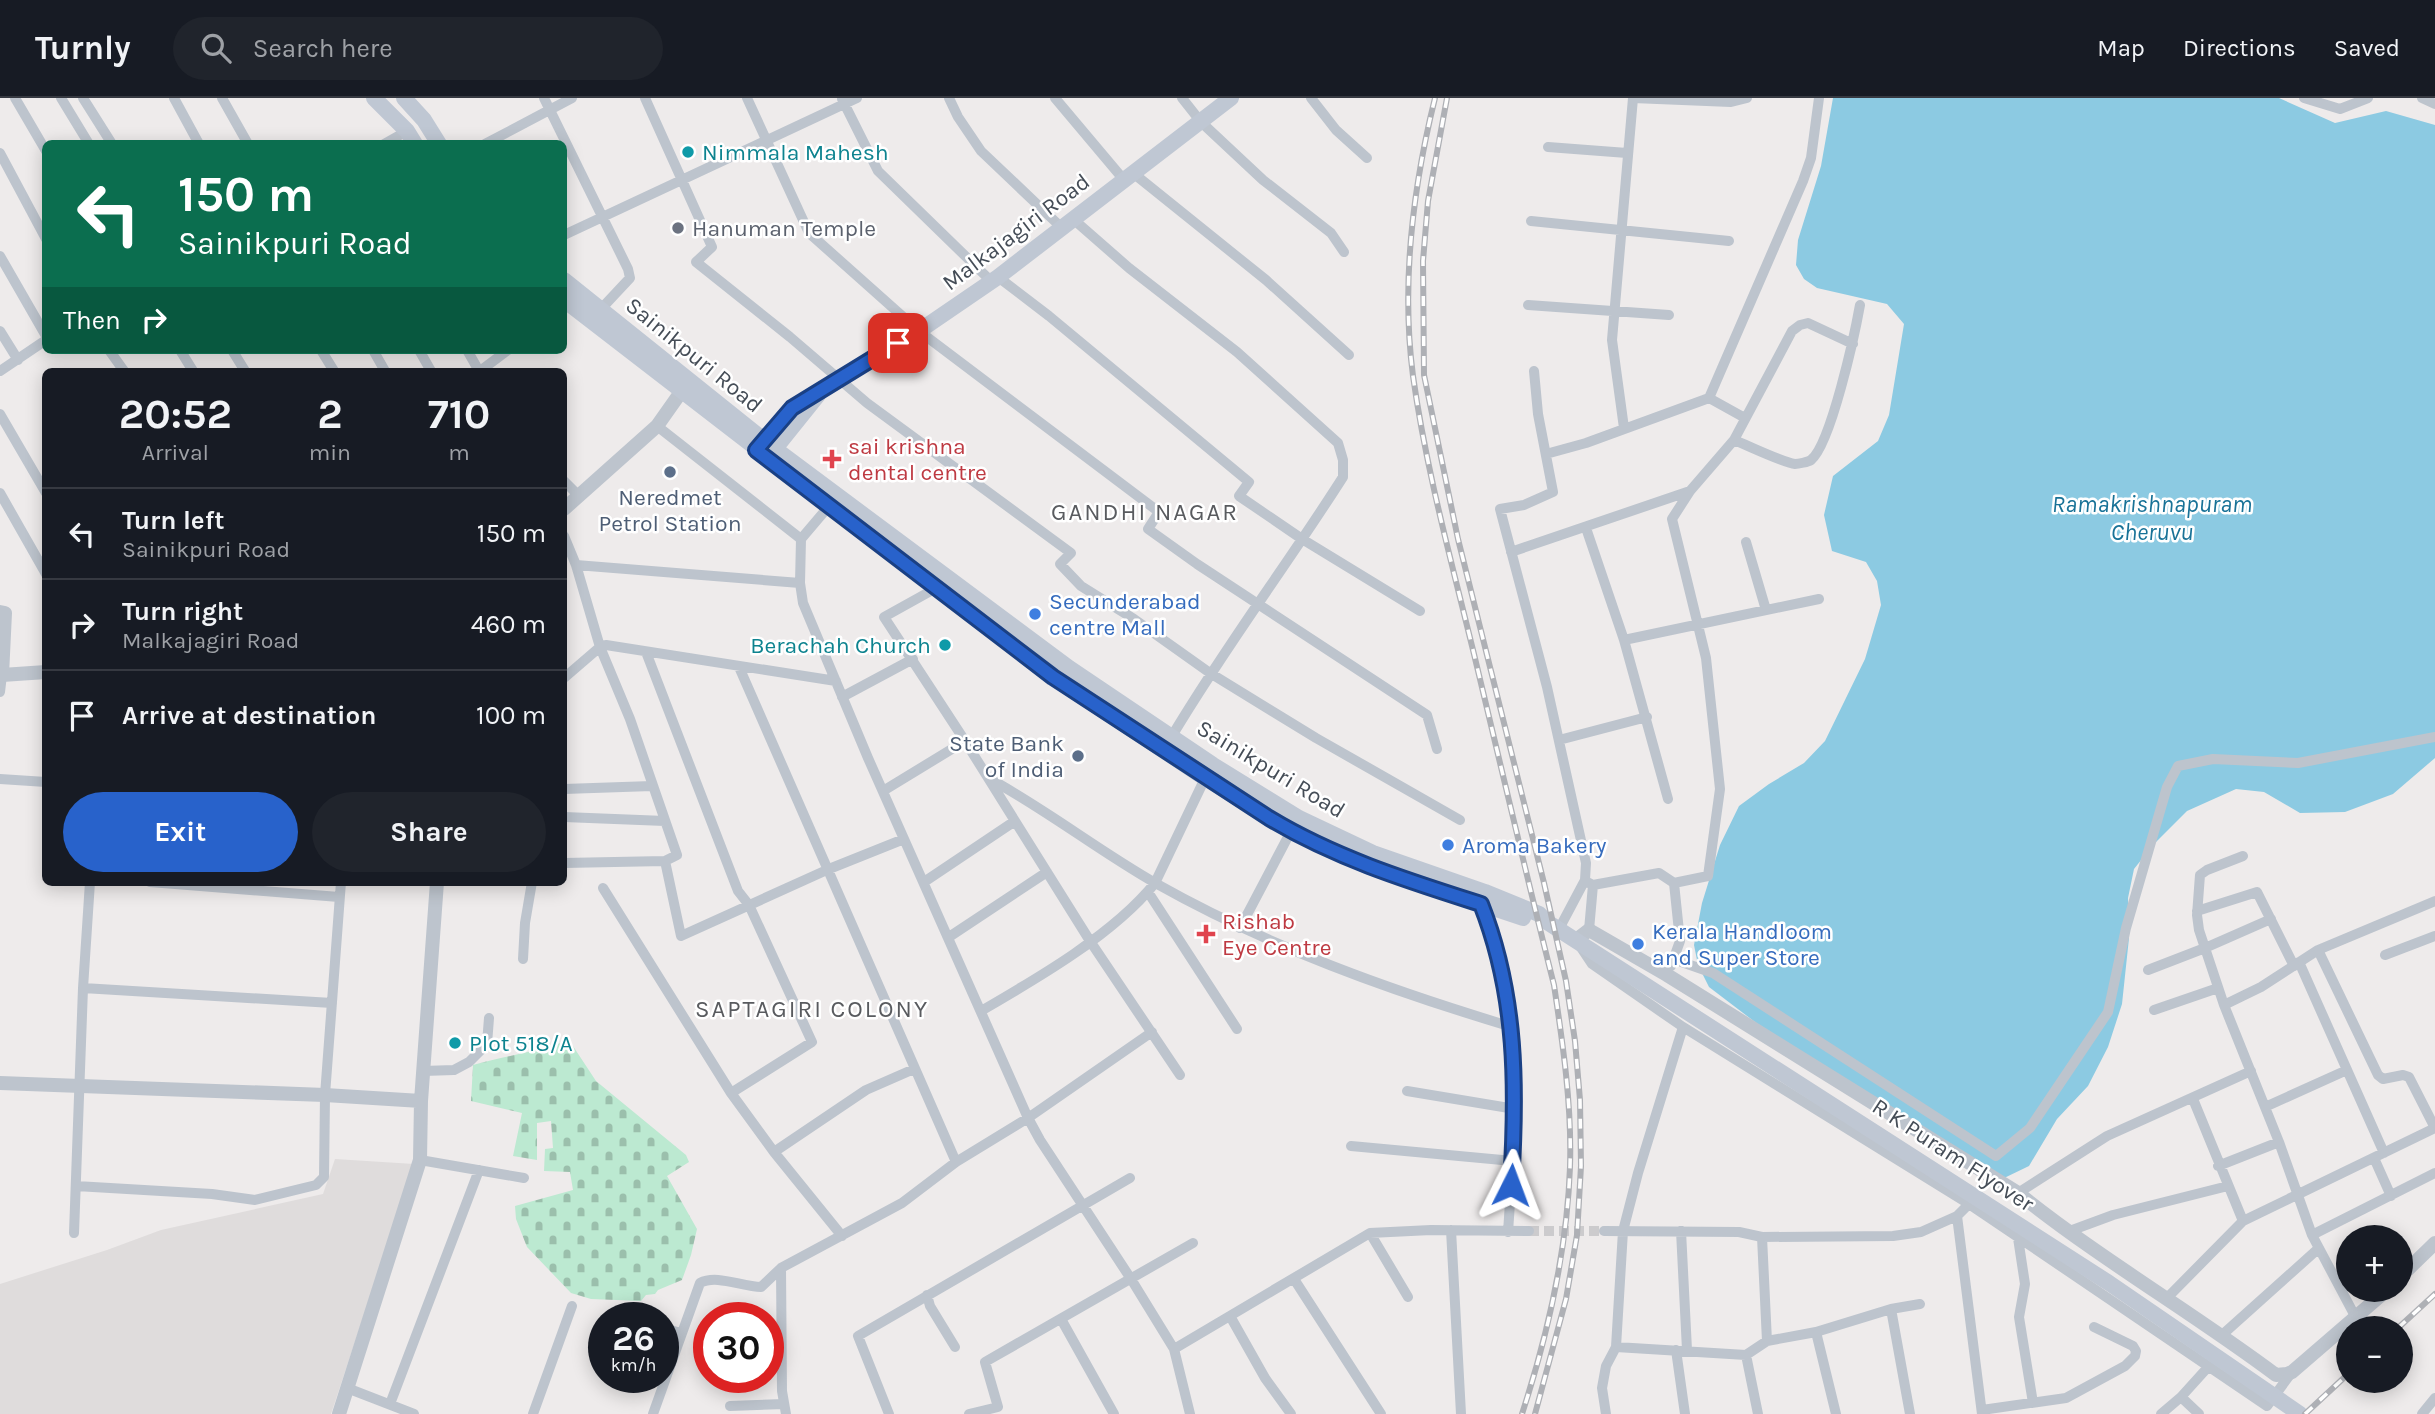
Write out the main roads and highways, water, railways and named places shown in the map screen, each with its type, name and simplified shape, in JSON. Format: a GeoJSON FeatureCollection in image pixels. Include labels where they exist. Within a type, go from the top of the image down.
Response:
{"type":"FeatureCollection","features":[{"type":"Feature","properties":{"kind":"main road"},"geometry":{"type":"LineString","coordinates":[[374,98],[411,137]]}},
{"type":"Feature","properties":{"kind":"main road"},"geometry":{"type":"LineString","coordinates":[[404,98],[424,120],[436,140]]}},
{"type":"Feature","properties":{"kind":"main road","name":"Malkajagiri Road"},"geometry":{"type":"LineString","coordinates":[[766,449],[810,408],[821,390],[919,331],[994,279],[1231,98]]}},
{"type":"Feature","properties":{"kind":"main road","name":"Sainikpuri Road"},"geometry":{"type":"LineString","coordinates":[[567,282],[766,449],[829,506],[1053,677],[1209,771],[1299,818],[1373,853],[1539,914],[1553,926]]}},
{"type":"Feature","properties":{"kind":"main road","name":"Sainikpuri Road"},"geometry":{"type":"LineString","coordinates":[[567,306],[681,392],[766,449],[1069,668],[1172,736],[1209,771],[1291,831],[1367,866],[1553,926]]}},
{"type":"Feature","properties":{"kind":"main road","name":"R K Puram Flyover"},"geometry":{"type":"LineString","coordinates":[[1553,926],[1583,935],[1598,954],[2109,1283],[2300,1414]]}},
{"type":"Feature","properties":{"kind":"water","name":"Ramakrishnapuram Cheruvu"},"geometry":{"type":"Polygon","coordinates":[[[1833,98],[2279,98],[2335,123],[2386,111],[2435,125],[2435,758],[2393,794],[2345,812],[2300,813],[2264,792],[2236,789],[2187,811],[2153,845],[2134,869],[2128,898],[2129,938],[2122,1004],[2108,1047],[2088,1086],[2057,1119],[2029,1166],[2000,1180],[1772,1035],[1709,987],[1698,965],[1694,945],[1702,903],[1720,845],[1739,806],[1804,763],[1825,741],[1865,659],[1881,605],[1877,581],[1866,562],[1832,551],[1824,515],[1833,476],[1878,441],[1889,415],[1904,324],[1887,304],[1817,288],[1804,279],[1796,265],[1798,240],[1821,166],[1833,98]]]}},
{"type":"Feature","properties":{"kind":"tunnel"},"geometry":{"type":"LineString","coordinates":[[1529,1231],[1604,1231]]}},
{"type":"Feature","properties":{"kind":"railway"},"geometry":{"type":"LineString","coordinates":[[1435,98],[1421,166],[1411,236],[1408,306],[1413,376],[1440,514],[1554,985],[1568,1098],[1570,1167],[1565,1230],[1548,1323],[1522,1414]]}},
{"type":"Feature","properties":{"kind":"railway"},"geometry":{"type":"LineString","coordinates":[[1447,98],[1428,201],[1423,261],[1424,375],[1458,539],[1566,981],[1580,1100],[1581,1166],[1577,1235],[1566,1299],[1535,1414]]}},
{"type":"Feature","properties":{"kind":"railway"},"geometry":{"type":"LineString","coordinates":[[2411,1316],[2435,1294]]}},
{"type":"Feature","properties":{"kind":"railway"},"geometry":{"type":"LineString","coordinates":[[2305,1414],[2336,1385]]}},
{"type":"Feature","properties":{"kind":"place","name":"Nimmala Mahesh"},"geometry":{"type":"Point","coordinates":[688,152]}},
{"type":"Feature","properties":{"kind":"place","name":"Hanuman Temple"},"geometry":{"type":"Point","coordinates":[678,228]}},
{"type":"Feature","properties":{"kind":"place","name":"sai krishna dental centre"},"geometry":{"type":"Point","coordinates":[832,459]}},
{"type":"Feature","properties":{"kind":"place","name":"Neredmet Petrol Station"},"geometry":{"type":"Point","coordinates":[670,472]}},
{"type":"Feature","properties":{"kind":"place","name":"Secunderabad centre Mall"},"geometry":{"type":"Point","coordinates":[1035,614]}},
{"type":"Feature","properties":{"kind":"place","name":"Berachah Church"},"geometry":{"type":"Point","coordinates":[945,645]}},
{"type":"Feature","properties":{"kind":"place","name":"State Bank of India"},"geometry":{"type":"Point","coordinates":[1078,756]}},
{"type":"Feature","properties":{"kind":"place","name":"Aroma Bakery"},"geometry":{"type":"Point","coordinates":[1448,845]}},
{"type":"Feature","properties":{"kind":"place","name":"Rishab Eye Centre"},"geometry":{"type":"Point","coordinates":[1206,934]}},
{"type":"Feature","properties":{"kind":"place","name":"Kerala Handloom and Super Store"},"geometry":{"type":"Point","coordinates":[1638,944]}},
{"type":"Feature","properties":{"kind":"place","name":"Plot 518/A"},"geometry":{"type":"Point","coordinates":[455,1043]}},
{"type":"Feature","properties":{"kind":"district","name":"GANDHI NAGAR"},"geometry":{"type":"Point","coordinates":[1145,512]}},
{"type":"Feature","properties":{"kind":"district","name":"SAPTAGIRI COLONY"},"geometry":{"type":"Point","coordinates":[812,1009]}}]}
